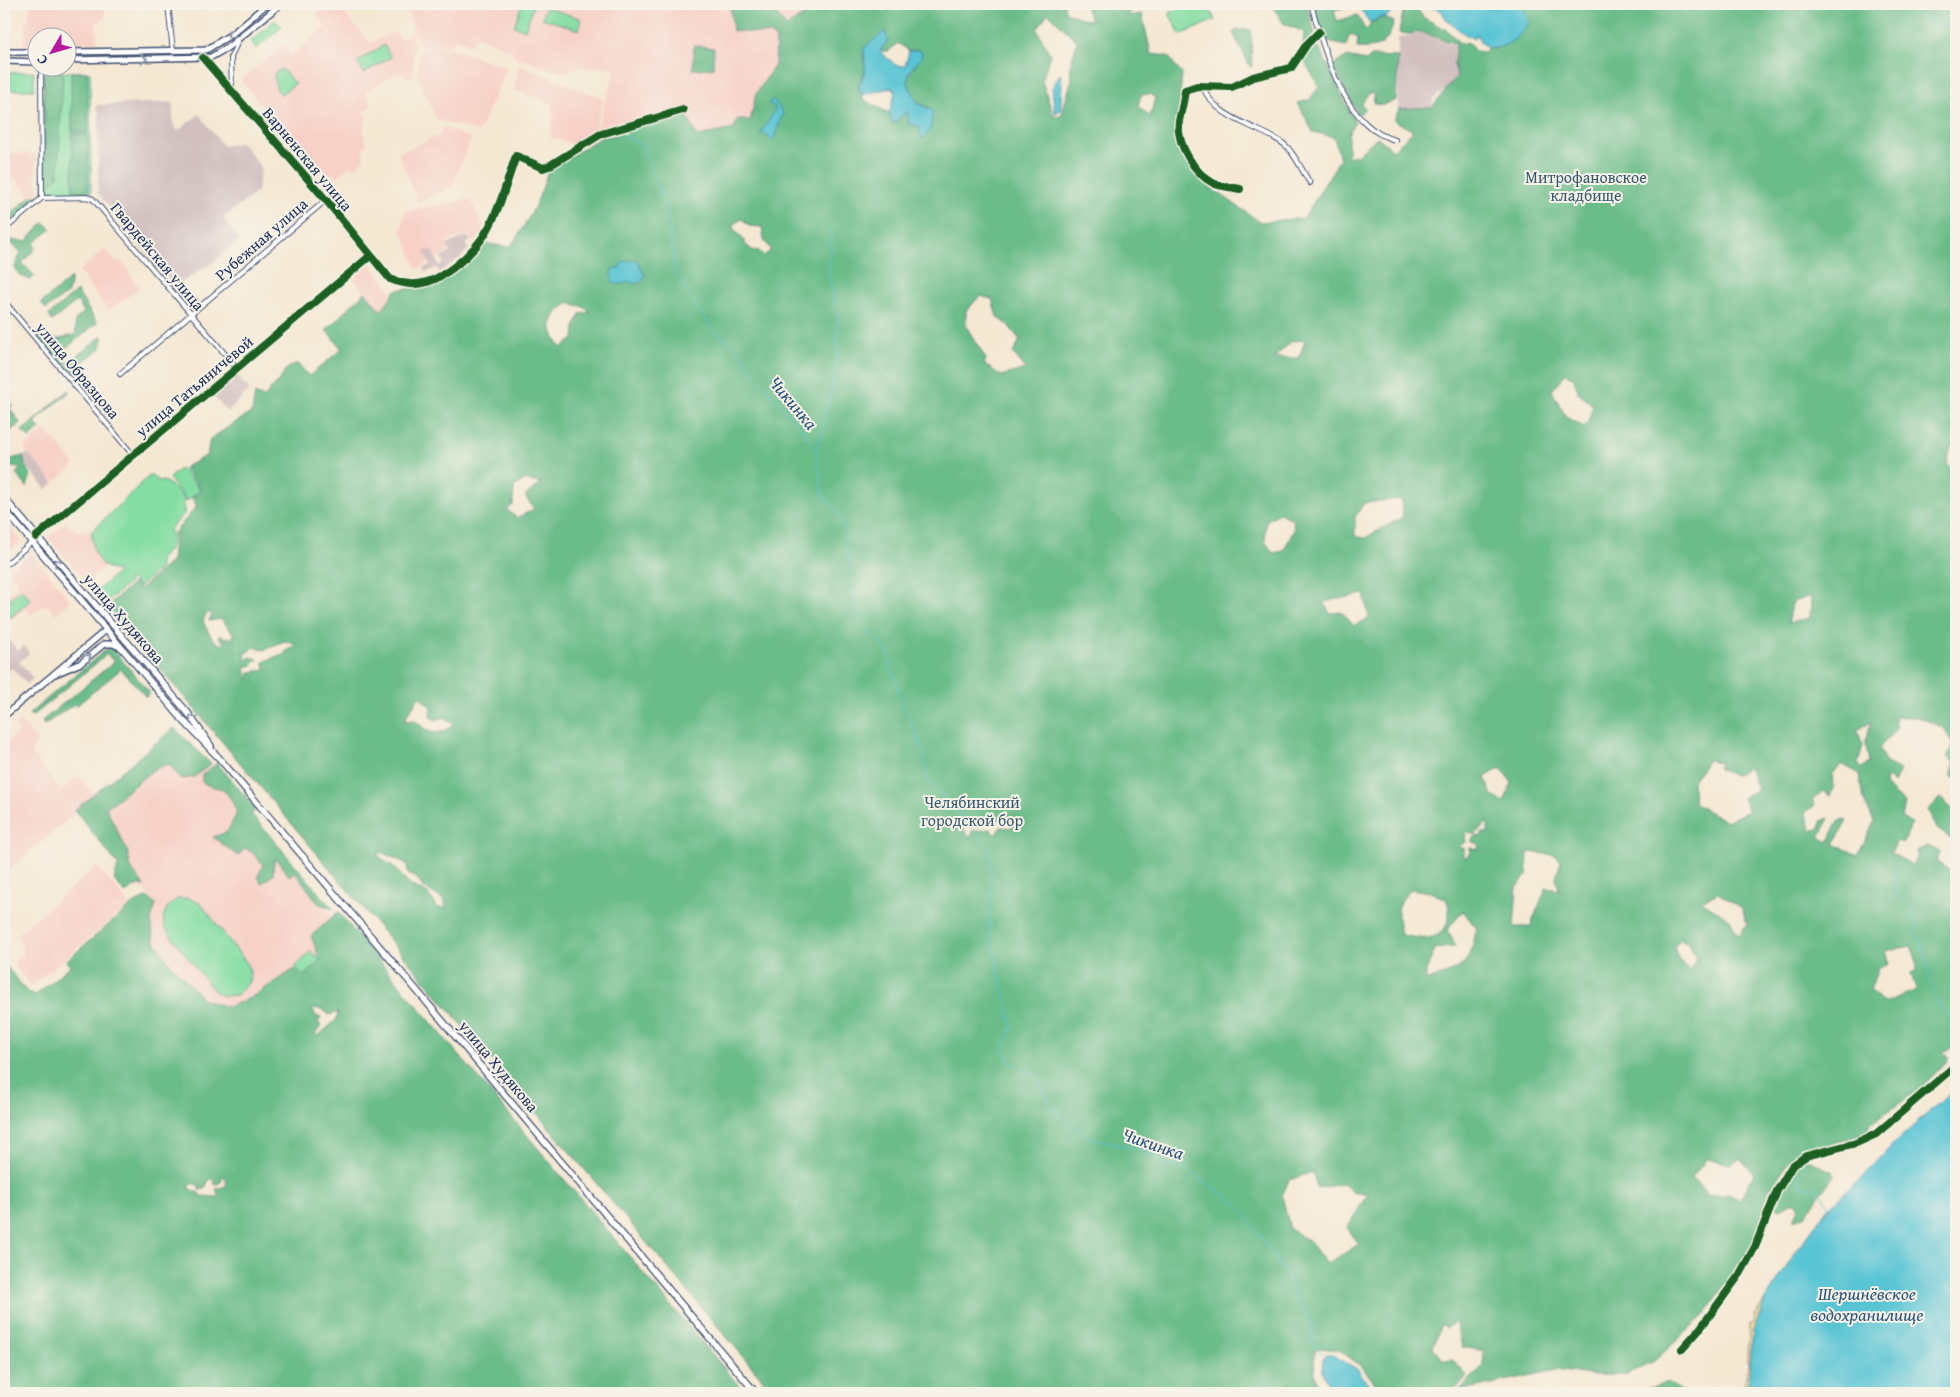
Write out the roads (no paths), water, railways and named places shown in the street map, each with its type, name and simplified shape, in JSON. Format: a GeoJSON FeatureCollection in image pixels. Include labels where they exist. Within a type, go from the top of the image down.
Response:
{"type":"FeatureCollection","features":[{"type":"Feature","properties":{"kind":"main road"},"geometry":{"type":"LineString","coordinates":[[78,52],[173,52],[212,48],[232,34],[267,4]]}},
{"type":"Feature","properties":{"kind":"main road"},"geometry":{"type":"LineString","coordinates":[[78,60],[203,58],[219,53],[282,4]]}},
{"type":"Feature","properties":{"kind":"main road"},"geometry":{"type":"LineString","coordinates":[[4,52],[28,52]]}},
{"type":"Feature","properties":{"kind":"main road"},"geometry":{"type":"LineString","coordinates":[[4,62],[28,62]]}},
{"type":"Feature","properties":{"kind":"main road","name":"улица Худякова"},"geometry":{"type":"LineString","coordinates":[[4,498],[106,630],[182,719],[219,758],[756,1393]]}},
{"type":"Feature","properties":{"kind":"main road","name":"улица Худякова"},"geometry":{"type":"LineString","coordinates":[[4,509],[34,539],[188,713],[219,758]]}},
{"type":"Feature","properties":{"kind":"main road"},"geometry":{"type":"LineString","coordinates":[[4,716],[111,625]]}},
{"type":"Feature","properties":{"kind":"main road"},"geometry":{"type":"LineString","coordinates":[[52,675],[77,665],[104,644],[113,644],[122,648]]}},
{"type":"Feature","properties":{"kind":"street"},"geometry":{"type":"LineString","coordinates":[[168,4],[173,52]]}},
{"type":"Feature","properties":{"kind":"street"},"geometry":{"type":"LineString","coordinates":[[1311,4],[1330,65],[1357,117],[1380,136],[1395,140]]}},
{"type":"Feature","properties":{"kind":"street"},"geometry":{"type":"LineString","coordinates":[[1240,189],[1214,184],[1206,178],[1183,148],[1179,122],[1183,110],[1185,90],[1197,86],[1232,87],[1253,77],[1291,68],[1307,44],[1319,32]]}},
{"type":"Feature","properties":{"kind":"street"},"geometry":{"type":"LineString","coordinates":[[232,92],[231,57],[239,39]]}},
{"type":"Feature","properties":{"kind":"street","name":"Варненская улица"},"geometry":{"type":"LineString","coordinates":[[203,58],[326,200],[390,279],[400,283],[418,284],[444,274],[456,266],[484,236],[490,226],[516,156],[543,168],[601,134],[683,110]]}},
{"type":"Feature","properties":{"kind":"street"},"geometry":{"type":"LineString","coordinates":[[4,230],[42,198],[41,78]]}},
{"type":"Feature","properties":{"kind":"street"},"geometry":{"type":"LineString","coordinates":[[1203,87],[1205,94],[1220,109],[1284,145],[1310,183]]}},
{"type":"Feature","properties":{"kind":"street","name":"Гвардейская улица"},"geometry":{"type":"LineString","coordinates":[[42,198],[86,197],[93,199],[237,368]]}},
{"type":"Feature","properties":{"kind":"street","name":"Рубежная улица"},"geometry":{"type":"LineString","coordinates":[[120,374],[326,200]]}},
{"type":"Feature","properties":{"kind":"street","name":"улица Татьяничевой"},"geometry":{"type":"LineString","coordinates":[[4,566],[370,256]]}},
{"type":"Feature","properties":{"kind":"street","name":"улица Образцова"},"geometry":{"type":"LineString","coordinates":[[4,302],[133,455]]}},
{"type":"Feature","properties":{"kind":"street"},"geometry":{"type":"LineString","coordinates":[[1682,1349],[1699,1330],[1740,1274],[1755,1248],[1777,1192],[1792,1166],[1806,1156],[1856,1143],[1876,1134],[1956,1065]]}},
{"type":"Feature","properties":{"kind":"water"},"geometry":{"type":"Polygon","coordinates":[[[1357,4],[1393,4],[1392,8],[1394,11],[1385,18],[1380,17],[1370,23],[1357,4]]]}},
{"type":"Feature","properties":{"kind":"water"},"geometry":{"type":"Polygon","coordinates":[[[1419,4],[1522,4],[1529,22],[1522,33],[1506,45],[1487,48],[1480,42],[1477,34],[1474,39],[1447,20],[1441,11],[1422,7],[1419,4]]]}},
{"type":"Feature","properties":{"kind":"water"},"geometry":{"type":"Polygon","coordinates":[[[885,31],[888,40],[880,51],[895,65],[905,66],[909,51],[920,50],[922,53],[921,58],[909,72],[908,84],[918,103],[933,111],[930,131],[921,139],[919,126],[909,124],[907,111],[893,124],[889,113],[895,93],[893,87],[863,95],[858,88],[865,71],[864,48],[885,31]]]}},
{"type":"Feature","properties":{"kind":"water"},"geometry":{"type":"Polygon","coordinates":[[[1060,74],[1062,82],[1061,109],[1055,114],[1052,88],[1060,74]]]}},
{"type":"Feature","properties":{"kind":"water"},"geometry":{"type":"Polygon","coordinates":[[[773,99],[783,113],[773,141],[763,133],[760,134],[775,111],[775,107],[769,103],[773,99]]]}},
{"type":"Feature","properties":{"kind":"water"},"geometry":{"type":"Polygon","coordinates":[[[637,260],[644,274],[643,280],[637,284],[627,281],[624,284],[614,284],[611,274],[613,269],[619,268],[623,262],[637,260]]]}},
{"type":"Feature","properties":{"kind":"water","name":"Шершнёвское водохранилище"},"geometry":{"type":"Polygon","coordinates":[[[1956,1088],[1956,1393],[1744,1393],[1748,1385],[1753,1331],[1766,1299],[1803,1241],[1829,1207],[1865,1175],[1893,1144],[1956,1088]]]}},
{"type":"Feature","properties":{"kind":"water"},"geometry":{"type":"Polygon","coordinates":[[[1331,1354],[1357,1369],[1375,1393],[1334,1393],[1324,1375],[1322,1365],[1325,1356],[1331,1354]]]}},
{"type":"Feature","properties":{"kind":"waterway"},"geometry":{"type":"LineString","coordinates":[[1901,4],[1943,26],[1952,24],[1956,29]]}},
{"type":"Feature","properties":{"kind":"waterway","name":"Чикинка"},"geometry":{"type":"LineString","coordinates":[[623,135],[644,147],[668,216],[675,272],[710,327],[735,346],[756,377],[802,429],[816,450],[823,495],[842,519],[853,590],[865,624],[872,636],[885,647],[905,709]]}},
{"type":"Feature","properties":{"kind":"waterway"},"geometry":{"type":"LineString","coordinates":[[817,449],[835,377],[837,350],[838,320],[829,276],[831,229]]}},
{"type":"Feature","properties":{"kind":"waterway","name":"Чикинка"},"geometry":{"type":"LineString","coordinates":[[906,712],[924,755],[928,780],[972,827]]}},
{"type":"Feature","properties":{"kind":"waterway","name":"Чикинка"},"geometry":{"type":"LineString","coordinates":[[975,831],[988,845],[992,874],[989,932],[1012,1027],[1004,1050],[1008,1061],[1036,1077],[1051,1106],[1088,1137],[1140,1150],[1166,1165],[1184,1168],[1238,1205],[1272,1252],[1313,1326],[1312,1342],[1325,1356]]}},
{"type":"Feature","properties":{"kind":"waterway"},"geometry":{"type":"LineString","coordinates":[[1893,865],[1897,876],[1896,891],[1902,900],[1914,910],[1917,932],[1927,960],[1927,971],[1938,1004],[1949,1015]]}},
{"type":"Feature","properties":{"kind":"waterway"},"geometry":{"type":"LineString","coordinates":[[1796,1174],[1801,1186],[1817,1188],[1829,1207]]}},
{"type":"Feature","properties":{"kind":"park label","name":"Митрофановское кладбище"},"geometry":{"type":"Point","coordinates":[1586,186]}},
{"type":"Feature","properties":{"kind":"park label","name":"Челябинский городской бор"},"geometry":{"type":"Point","coordinates":[972,811]}}]}
